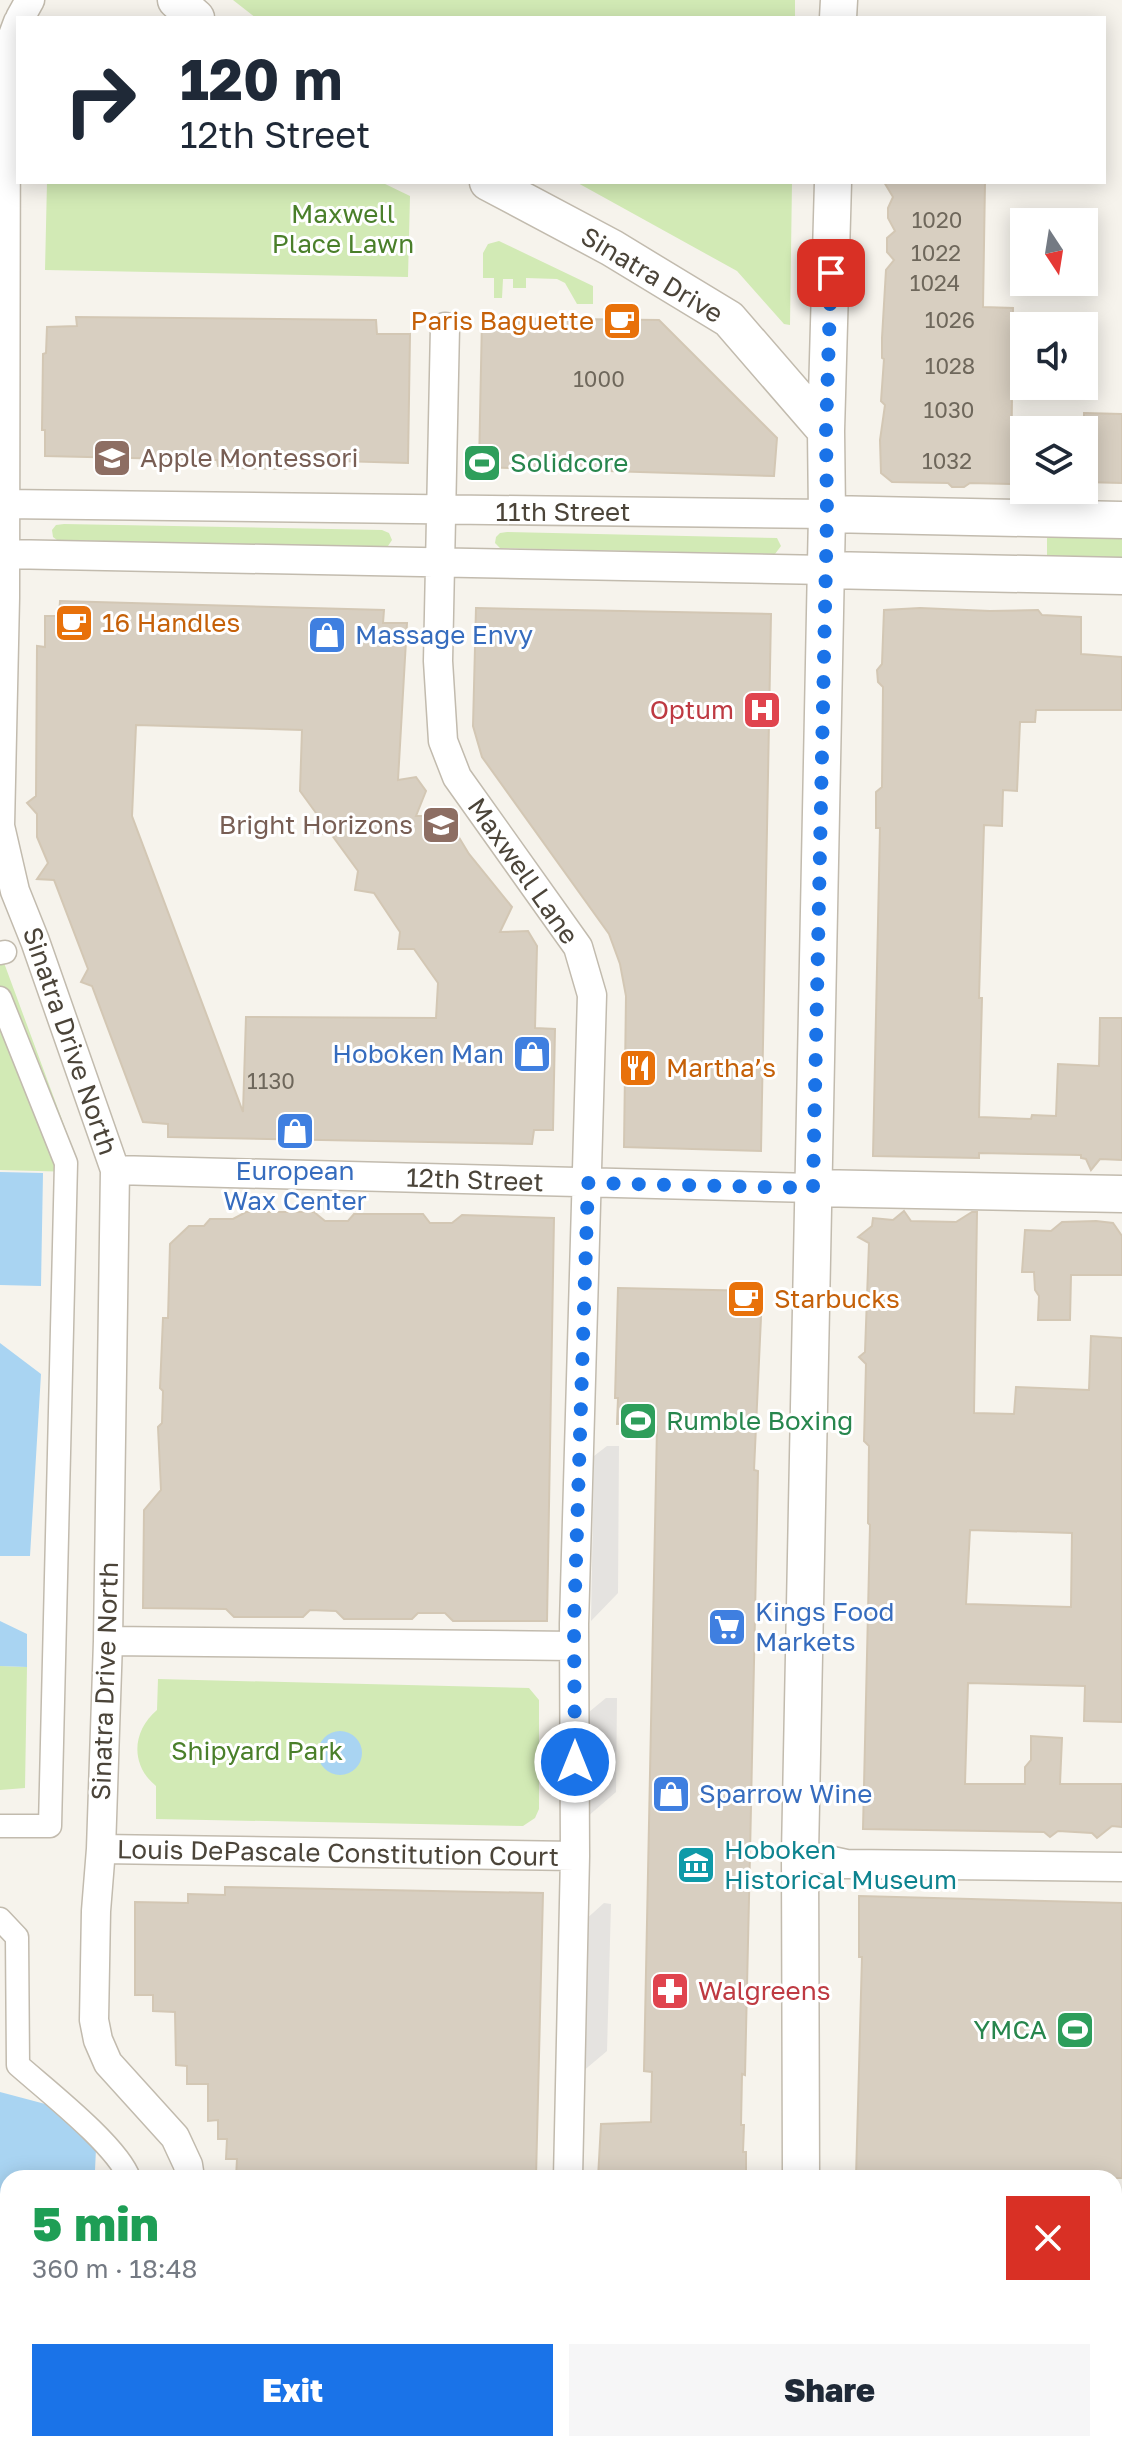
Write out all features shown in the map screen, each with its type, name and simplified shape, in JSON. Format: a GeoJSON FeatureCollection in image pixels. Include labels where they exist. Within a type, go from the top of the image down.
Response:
{"type":"FeatureCollection","features":[{"type":"Feature","properties":{"kind":"street"},"geometry":{"type":"LineString","coordinates":[[176,0],[194,16]]}},
{"type":"Feature","properties":{"kind":"street","name":"Sinatra Drive North"},"geometry":{"type":"LineString","coordinates":[[16,28],[6,54],[5,554],[0,826],[15,891],[115,1170],[108,1641],[94,2020],[108,2063],[175,2137],[189,2170]]}},
{"type":"Feature","properties":{"kind":"street","name":"Sinatra Drive"},"geometry":{"type":"LineString","coordinates":[[492,184],[612,248],[729,319],[826,431]]}},
{"type":"Feature","properties":{"kind":"street"},"geometry":{"type":"LineString","coordinates":[[801,2170],[800,1854],[833,184]]}},
{"type":"Feature","properties":{"kind":"street","name":"Maxwell Lane"},"geometry":{"type":"LineString","coordinates":[[445,327],[438,661],[443,741],[457,777],[578,947],[592,995],[574,1646],[575,1856],[568,2170]]}},
{"type":"Feature","properties":{"kind":"street","name":"11th Street"},"geometry":{"type":"LineString","coordinates":[[4,504],[1122,520]]}},
{"type":"Feature","properties":{"kind":"street","name":"11th Street"},"geometry":{"type":"LineString","coordinates":[[5,554],[1122,576]]}},
{"type":"Feature","properties":{"kind":"street"},"geometry":{"type":"LineString","coordinates":[[0,998],[66,1163],[50,1826],[0,1826]]}},
{"type":"Feature","properties":{"kind":"street","name":"12th Street"},"geometry":{"type":"LineString","coordinates":[[115,1170],[1122,1194]]}},
{"type":"Feature","properties":{"kind":"street"},"geometry":{"type":"LineString","coordinates":[[108,1641],[574,1646]]}},
{"type":"Feature","properties":{"kind":"street","name":"Louis DePascale Constitution Court"},"geometry":{"type":"LineString","coordinates":[[101,1849],[575,1856]]}},
{"type":"Feature","properties":{"kind":"street"},"geometry":{"type":"LineString","coordinates":[[800,1854],[846,1864],[1122,1867]]}},
{"type":"Feature","properties":{"kind":"street"},"geometry":{"type":"LineString","coordinates":[[0,1919],[17,1937],[18,2065],[76,2116],[125,2170]]}},
{"type":"Feature","properties":{"kind":"green space"},"geometry":{"type":"Polygon","coordinates":[[[233,0],[795,0],[795,16],[253,16],[233,0]]]}},
{"type":"Feature","properties":{"kind":"green space","name":"Maxwell Place Lawn"},"geometry":{"type":"Polygon","coordinates":[[[47,184],[385,184],[410,196],[408,277],[45,270],[47,184]]]}},
{"type":"Feature","properties":{"kind":"green space"},"geometry":{"type":"Polygon","coordinates":[[[580,184],[792,184],[790,325],[784,324],[737,271],[580,184]]]}},
{"type":"Feature","properties":{"kind":"green space"},"geometry":{"type":"Polygon","coordinates":[[[499,241],[593,286],[593,304],[577,304],[565,283],[557,279],[526,278],[526,288],[513,288],[513,279],[503,279],[502,298],[494,298],[494,278],[483,278],[483,253],[488,244],[499,241]]]}},
{"type":"Feature","properties":{"kind":"green space"},"geometry":{"type":"Polygon","coordinates":[[[56,525],[382,530],[389,533],[392,540],[388,546],[380,547],[57,540],[52,530],[56,525]]]}},
{"type":"Feature","properties":{"kind":"green space"},"geometry":{"type":"Polygon","coordinates":[[[507,532],[777,538],[781,546],[775,554],[500,548],[495,543],[496,537],[507,532]]]}},
{"type":"Feature","properties":{"kind":"green space"},"geometry":{"type":"Polygon","coordinates":[[[1122,537],[1122,563],[1047,563],[1047,538],[1122,537]]]}},
{"type":"Feature","properties":{"kind":"green space"},"geometry":{"type":"Polygon","coordinates":[[[0,952],[74,1152],[75,1172],[0,1170],[0,952]]]}},
{"type":"Feature","properties":{"kind":"green space"},"geometry":{"type":"Polygon","coordinates":[[[0,1666],[27,1667],[25,1788],[0,1790],[0,1666]]]}},
{"type":"Feature","properties":{"kind":"green space","name":"Shipyard Park"},"geometry":{"type":"Polygon","coordinates":[[[158,1679],[529,1688],[539,1700],[539,1809],[535,1818],[523,1826],[156,1819],[156,1786],[142,1768],[137,1748],[143,1728],[157,1710],[158,1679]]]}},
{"type":"Feature","properties":{"kind":"shaded area"},"geometry":{"type":"Polygon","coordinates":[[[607,1446],[619,1446],[618,1593],[591,1621],[594,1456],[607,1446]]]}},
{"type":"Feature","properties":{"kind":"shaded area"},"geometry":{"type":"Polygon","coordinates":[[[606,1698],[617,1698],[616,1792],[587,1817],[589,1712],[606,1698]]]}},
{"type":"Feature","properties":{"kind":"shaded area"},"geometry":{"type":"Polygon","coordinates":[[[604,1903],[611,1904],[607,2051],[582,2072],[583,1922],[604,1903]]]}},
{"type":"Feature","properties":{"kind":"water"},"geometry":{"type":"Polygon","coordinates":[[[0,1172],[43,1173],[41,1286],[0,1285],[0,1172]]]}},
{"type":"Feature","properties":{"kind":"water"},"geometry":{"type":"Polygon","coordinates":[[[0,1343],[41,1374],[30,1556],[0,1556],[0,1343]]]}},
{"type":"Feature","properties":{"kind":"water"},"geometry":{"type":"Polygon","coordinates":[[[0,1621],[27,1634],[27,1667],[0,1666],[0,1621]]]}},
{"type":"Feature","properties":{"kind":"water"},"geometry":{"type":"Polygon","coordinates":[[[340,1731],[356,1737],[362,1753],[356,1769],[340,1775],[324,1769],[318,1753],[324,1737],[340,1731]]]}},
{"type":"Feature","properties":{"kind":"water"},"geometry":{"type":"Polygon","coordinates":[[[0,2092],[49,2105],[96,2149],[95,2170],[0,2170],[0,2092]]]}},
{"type":"Feature","properties":{"kind":"building"},"geometry":{"type":"Polygon","coordinates":[[[885,184],[985,184],[983,307],[1013,308],[1010,312],[1010,484],[970,483],[964,487],[952,487],[948,483],[892,482],[881,473],[886,270],[894,260],[887,252],[887,238],[895,231],[888,218],[893,197],[885,184]]]}},
{"type":"Feature","properties":{"kind":"building"},"geometry":{"type":"Polygon","coordinates":[[[76,317],[376,320],[377,334],[410,334],[408,463],[304,460],[304,466],[287,466],[287,469],[234,468],[218,466],[217,460],[45,456],[45,430],[42,430],[43,354],[46,353],[47,327],[77,326],[76,317]]]}},
{"type":"Feature","properties":{"kind":"building"},"geometry":{"type":"Polygon","coordinates":[[[482,318],[659,320],[777,438],[774,476],[479,467],[482,318]]]}},
{"type":"Feature","properties":{"kind":"building"},"geometry":{"type":"Polygon","coordinates":[[[1084,413],[1122,414],[1122,483],[1098,482],[1098,416],[1084,416],[1084,413]]]}},
{"type":"Feature","properties":{"kind":"building"},"geometry":{"type":"Polygon","coordinates":[[[60,601],[384,610],[383,623],[407,623],[398,780],[416,777],[426,791],[416,816],[446,816],[469,854],[512,907],[500,932],[528,931],[537,946],[535,1028],[555,1029],[553,1130],[534,1130],[532,1144],[168,1137],[168,1124],[143,1122],[92,986],[81,982],[88,969],[54,880],[37,879],[48,863],[37,837],[37,814],[27,803],[36,796],[37,646],[45,647],[45,616],[59,616],[60,601]],[[136,725],[132,816],[243,1112],[246,1017],[436,1018],[438,983],[414,949],[398,949],[400,932],[374,893],[355,890],[358,871],[331,834],[314,833],[316,813],[300,791],[302,730],[136,725]]]}},
{"type":"Feature","properties":{"kind":"building"},"geometry":{"type":"Polygon","coordinates":[[[476,608],[771,614],[761,1151],[624,1147],[626,996],[620,964],[609,934],[482,757],[473,726],[476,608]]]}},
{"type":"Feature","properties":{"kind":"building"},"geometry":{"type":"Polygon","coordinates":[[[884,610],[1038,610],[1042,615],[1081,617],[1081,654],[1122,657],[1122,710],[1036,710],[1035,722],[1020,722],[1017,791],[1003,790],[1002,826],[984,825],[979,1117],[1031,1119],[1032,1115],[1056,1116],[1058,1064],[1099,1066],[1100,1018],[1122,1018],[1122,1160],[1100,1159],[1091,1170],[1081,1155],[979,1153],[979,1158],[873,1156],[880,828],[876,828],[876,792],[882,787],[883,687],[878,682],[877,670],[882,664],[884,610]]]}},
{"type":"Feature","properties":{"kind":"building"},"geometry":{"type":"Polygon","coordinates":[[[904,1211],[911,1221],[956,1222],[977,1212],[974,1413],[1014,1414],[1016,1387],[1089,1390],[1091,1336],[1122,1338],[1122,1722],[1084,1721],[1085,1686],[968,1683],[965,1784],[1025,1784],[1025,1767],[1031,1760],[1031,1736],[1062,1738],[1060,1784],[1122,1784],[1122,1827],[1112,1826],[1097,1838],[1092,1833],[1058,1831],[1050,1837],[1044,1832],[863,1829],[870,1525],[869,1446],[864,1441],[866,1364],[859,1357],[865,1352],[869,1243],[858,1237],[872,1226],[873,1218],[893,1220],[904,1211]],[[970,1530],[966,1604],[1071,1607],[1072,1533],[970,1530]]]}},
{"type":"Feature","properties":{"kind":"building"},"geometry":{"type":"Polygon","coordinates":[[[246,1212],[314,1212],[325,1221],[348,1221],[354,1214],[423,1214],[430,1223],[452,1223],[462,1215],[554,1218],[547,1621],[453,1621],[445,1613],[418,1613],[412,1619],[344,1619],[336,1611],[310,1610],[303,1617],[234,1617],[226,1609],[143,1608],[144,1510],[161,1490],[158,1427],[162,1423],[163,1318],[168,1318],[170,1244],[189,1226],[204,1226],[210,1219],[233,1219],[246,1212]]]}},
{"type":"Feature","properties":{"kind":"building"},"geometry":{"type":"Polygon","coordinates":[[[1062,1222],[1113,1223],[1122,1236],[1122,1275],[1071,1275],[1070,1320],[1038,1320],[1039,1296],[1035,1290],[1034,1272],[1022,1272],[1025,1230],[1051,1231],[1062,1222]]]}},
{"type":"Feature","properties":{"kind":"building"},"geometry":{"type":"Polygon","coordinates":[[[618,1288],[759,1291],[758,1317],[761,1317],[754,1470],[758,1471],[750,1854],[741,2125],[744,2125],[746,2170],[598,2170],[601,2124],[651,2122],[652,2072],[644,2071],[657,1427],[646,1426],[646,1423],[617,1424],[618,1398],[615,1398],[618,1288]]]}},
{"type":"Feature","properties":{"kind":"building"},"geometry":{"type":"Polygon","coordinates":[[[225,1887],[543,1893],[536,2170],[236,2170],[237,2159],[226,2159],[227,2139],[218,2139],[218,2120],[208,2121],[208,2084],[187,2084],[187,2066],[176,2065],[175,2012],[153,2011],[153,1995],[135,1995],[135,1902],[188,1903],[188,1894],[225,1895],[225,1887]]]}},
{"type":"Feature","properties":{"kind":"building"},"geometry":{"type":"Polygon","coordinates":[[[859,1896],[1122,1903],[1122,2170],[856,2170],[862,1957],[859,1957],[859,1896]]]}},
{"type":"Feature","properties":{"kind":"place","name":"Paris Baguette"},"geometry":{"type":"Point","coordinates":[622,321]}},
{"type":"Feature","properties":{"kind":"place","name":"Apple Montessori"},"geometry":{"type":"Point","coordinates":[112,458]}},
{"type":"Feature","properties":{"kind":"place","name":"Solidcore"},"geometry":{"type":"Point","coordinates":[482,463]}},
{"type":"Feature","properties":{"kind":"place","name":"16 Handles"},"geometry":{"type":"Point","coordinates":[74,623]}},
{"type":"Feature","properties":{"kind":"place","name":"Massage Envy"},"geometry":{"type":"Point","coordinates":[327,635]}},
{"type":"Feature","properties":{"kind":"place","name":"Optum"},"geometry":{"type":"Point","coordinates":[762,710]}},
{"type":"Feature","properties":{"kind":"place","name":"Bright Horizons"},"geometry":{"type":"Point","coordinates":[441,825]}},
{"type":"Feature","properties":{"kind":"place","name":"Hoboken Man"},"geometry":{"type":"Point","coordinates":[532,1054]}},
{"type":"Feature","properties":{"kind":"place","name":"Martha’s"},"geometry":{"type":"Point","coordinates":[638,1068]}},
{"type":"Feature","properties":{"kind":"place","name":"European Wax Center"},"geometry":{"type":"Point","coordinates":[295,1131]}},
{"type":"Feature","properties":{"kind":"place","name":"Starbucks"},"geometry":{"type":"Point","coordinates":[746,1299]}},
{"type":"Feature","properties":{"kind":"place","name":"Rumble Boxing"},"geometry":{"type":"Point","coordinates":[638,1421]}},
{"type":"Feature","properties":{"kind":"place","name":"Kings Food Markets"},"geometry":{"type":"Point","coordinates":[727,1627]}},
{"type":"Feature","properties":{"kind":"place","name":"Sparrow Wine"},"geometry":{"type":"Point","coordinates":[671,1794]}},
{"type":"Feature","properties":{"kind":"place","name":"Hoboken Historical Museum"},"geometry":{"type":"Point","coordinates":[696,1865]}},
{"type":"Feature","properties":{"kind":"place","name":"Walgreens"},"geometry":{"type":"Point","coordinates":[670,1991]}},
{"type":"Feature","properties":{"kind":"place","name":"YMCA"},"geometry":{"type":"Point","coordinates":[1075,2030]}},
{"type":"Feature","properties":{"kind":"route"},"geometry":{"type":"LineString","coordinates":[[575,1762],[574,1624],[588,1183],[813,1188],[831,273]]}}]}
